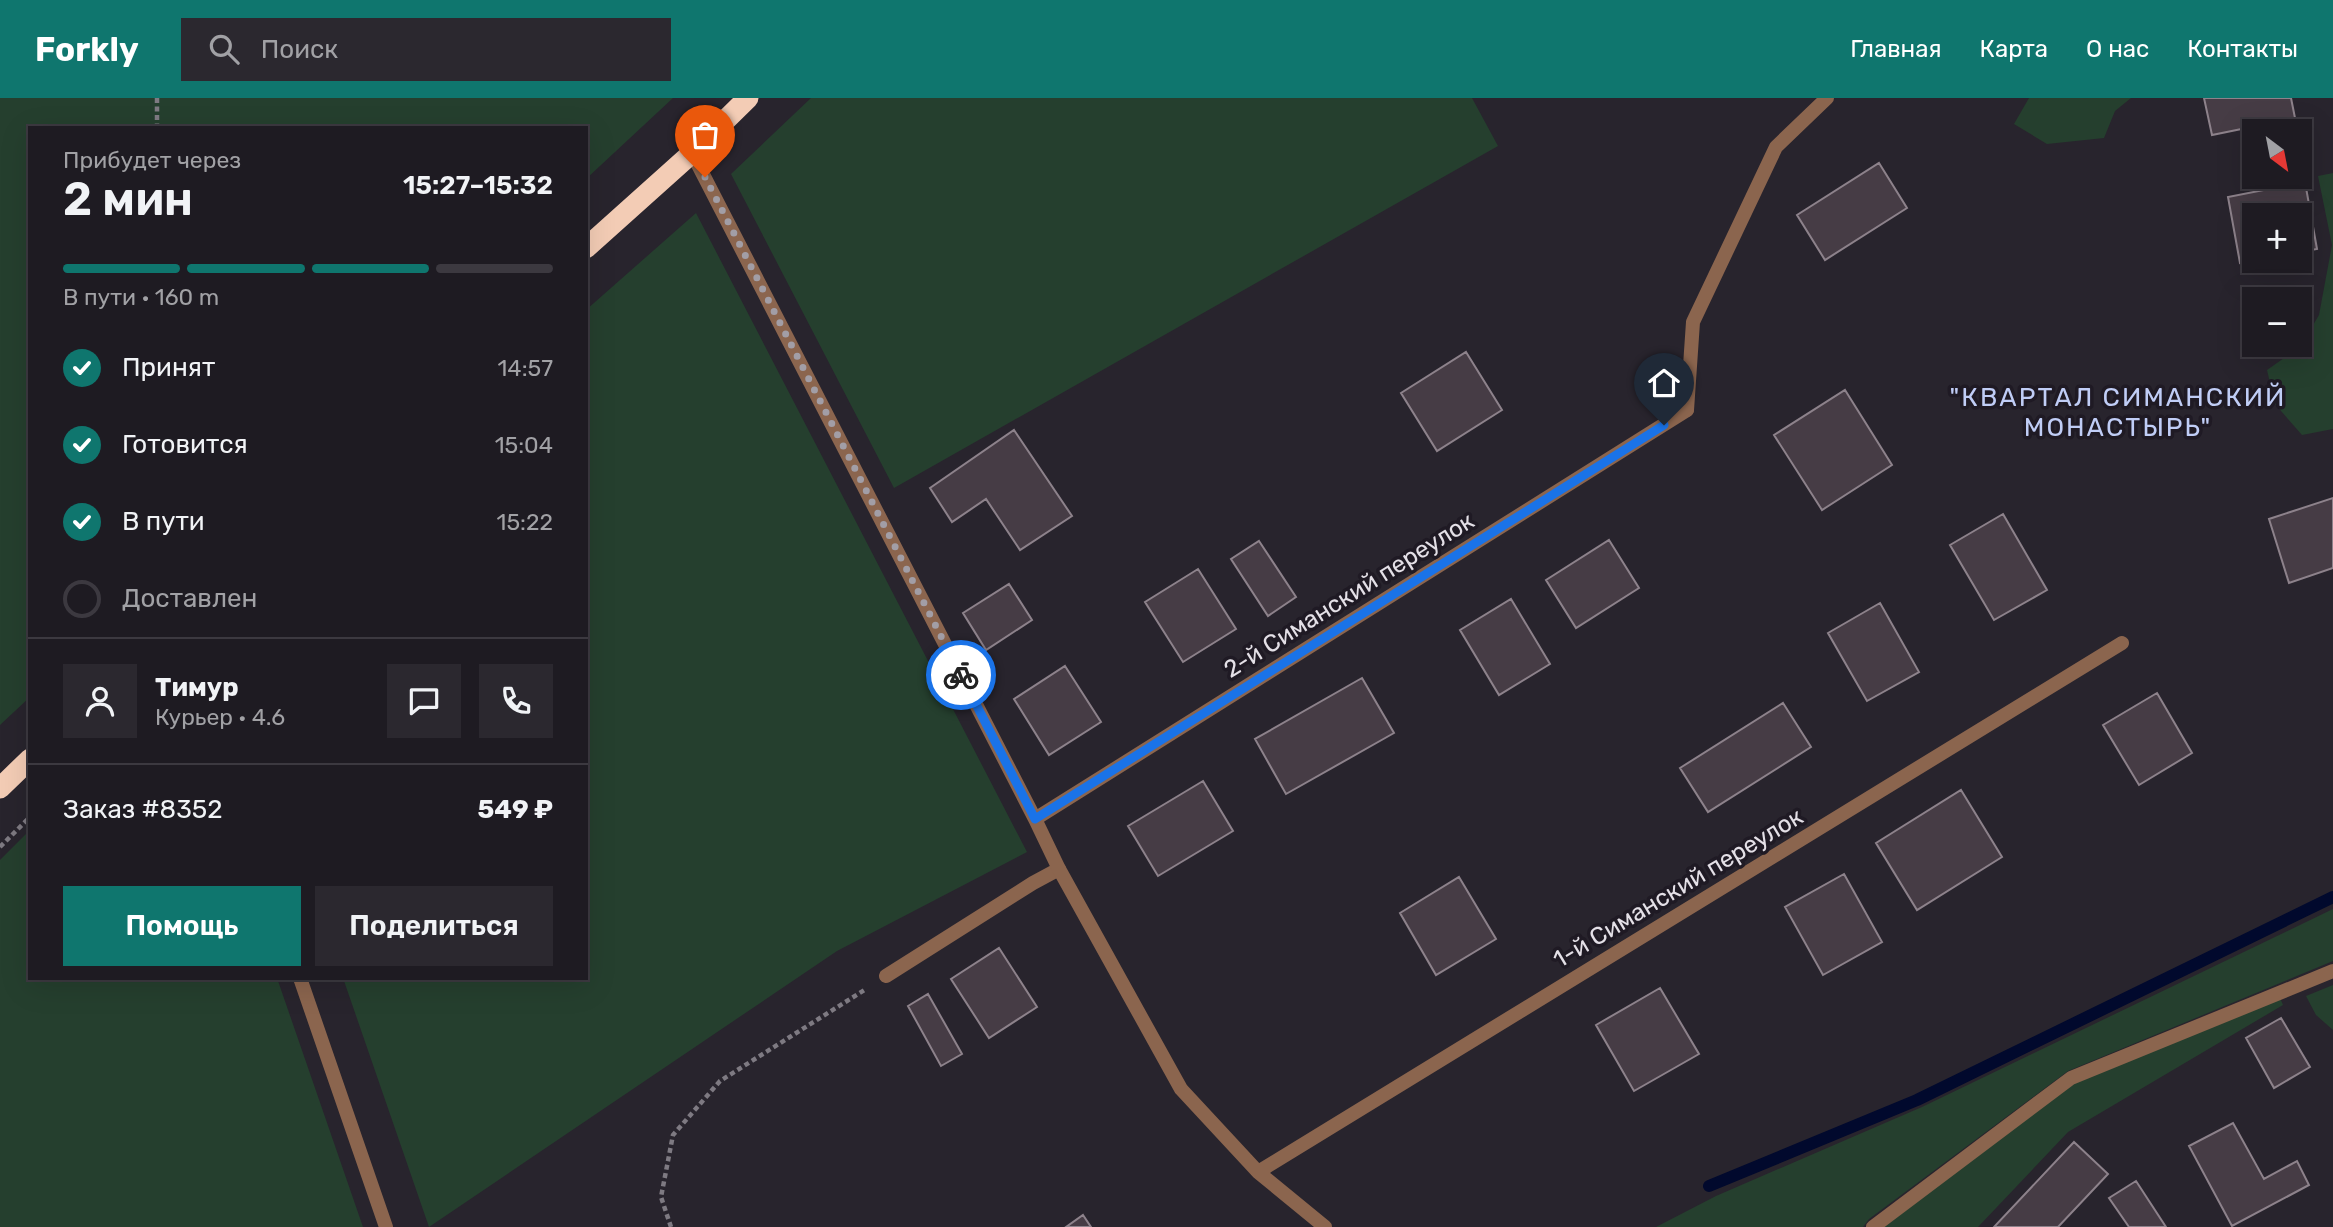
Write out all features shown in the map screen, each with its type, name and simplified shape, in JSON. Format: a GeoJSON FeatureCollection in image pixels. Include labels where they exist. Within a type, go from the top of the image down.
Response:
{"type":"FeatureCollection","features":[{"type":"Feature","properties":{"kind":"highway"},"geometry":{"type":"LineString","coordinates":[[588,246],[692,153],[748,98]]}},
{"type":"Feature","properties":{"kind":"highway"},"geometry":{"type":"LineString","coordinates":[[0,788],[28,761]]}},
{"type":"Feature","properties":{"kind":"street","name":"2-й Симанский переулок"},"geometry":{"type":"LineString","coordinates":[[1035,819],[1687,410],[1693,322],[1776,147],[1827,98]]}},
{"type":"Feature","properties":{"kind":"street"},"geometry":{"type":"LineString","coordinates":[[692,153],[1059,869],[1181,1089],[1258,1172],[1325,1227]]}},
{"type":"Feature","properties":{"kind":"street","name":"1-й Симанский переулок"},"geometry":{"type":"LineString","coordinates":[[1258,1172],[2122,643]]}},
{"type":"Feature","properties":{"kind":"street"},"geometry":{"type":"LineString","coordinates":[[886,976],[1059,869]]}},
{"type":"Feature","properties":{"kind":"street"},"geometry":{"type":"LineString","coordinates":[[1873,1227],[2071,1078],[2333,971]]}},
{"type":"Feature","properties":{"kind":"street"},"geometry":{"type":"LineString","coordinates":[[301,980],[386,1227]]}},
{"type":"Feature","properties":{"kind":"path"},"geometry":{"type":"LineString","coordinates":[[157,98],[157,126]]}},
{"type":"Feature","properties":{"kind":"path"},"geometry":{"type":"LineString","coordinates":[[0,847],[28,819]]}},
{"type":"Feature","properties":{"kind":"path"},"geometry":{"type":"LineString","coordinates":[[671,1227],[661,1197],[673,1135],[720,1080],[886,976]]}},
{"type":"Feature","properties":{"kind":"green space"},"geometry":{"type":"Polygon","coordinates":[[[0,98],[673,98],[588,177],[588,126],[28,126],[28,699],[0,725],[0,98]]]}},
{"type":"Feature","properties":{"kind":"green space"},"geometry":{"type":"Polygon","coordinates":[[[811,98],[1472,98],[1498,146],[894,488],[731,174],[811,98]]]}},
{"type":"Feature","properties":{"kind":"green space"},"geometry":{"type":"Polygon","coordinates":[[[2029,98],[2131,98],[2115,111],[2104,138],[2047,144],[2014,124],[2029,98]]]}},
{"type":"Feature","properties":{"kind":"green space"},"geometry":{"type":"Polygon","coordinates":[[[2333,173],[2333,429],[2302,435],[2275,404],[2267,370],[2286,357],[2312,357],[2312,327],[2319,315],[2332,245],[2318,176],[2333,173]]]}},
{"type":"Feature","properties":{"kind":"green space"},"geometry":{"type":"Polygon","coordinates":[[[696,213],[1027,852],[837,951],[429,1227],[344,980],[588,980],[588,308],[696,213]]]}},
{"type":"Feature","properties":{"kind":"green space"},"geometry":{"type":"Polygon","coordinates":[[[28,832],[28,980],[278,980],[363,1227],[0,1227],[0,860],[28,832]]]}},
{"type":"Feature","properties":{"kind":"green space"},"geometry":{"type":"Polygon","coordinates":[[[2333,909],[2333,961],[2068,1071],[1869,1219],[1863,1227],[1656,1227],[1716,1196],[1922,1107],[2333,909]]]}},
{"type":"Feature","properties":{"kind":"green space"},"geometry":{"type":"Polygon","coordinates":[[[2333,985],[2333,1030],[2316,1015],[2306,996],[2333,985]]]}},
{"type":"Feature","properties":{"kind":"green space"},"geometry":{"type":"Polygon","coordinates":[[[2280,998],[2283,1005],[2068,1132],[1978,1227],[1884,1227],[2073,1082],[2280,998]]]}},
{"type":"Feature","properties":{"kind":"building"},"geometry":{"type":"Polygon","coordinates":[[[2204,98],[2291,98],[2295,118],[2242,119],[2242,129],[2212,135],[2204,98]]]}},
{"type":"Feature","properties":{"kind":"building"},"geometry":{"type":"Polygon","coordinates":[[[1879,163],[1907,208],[1825,260],[1797,215],[1879,163]]]}},
{"type":"Feature","properties":{"kind":"building"},"geometry":{"type":"Polygon","coordinates":[[[2269,189],[2306,189],[2309,203],[2242,203],[2240,263],[2228,197],[2269,189]]]}},
{"type":"Feature","properties":{"kind":"building"},"geometry":{"type":"Polygon","coordinates":[[[2312,221],[2317,249],[2312,250],[2312,221]]]}},
{"type":"Feature","properties":{"kind":"building"},"geometry":{"type":"Polygon","coordinates":[[[1466,352],[1502,410],[1437,451],[1401,393],[1466,352]]]}},
{"type":"Feature","properties":{"kind":"building"},"geometry":{"type":"Polygon","coordinates":[[[1845,390],[1892,465],[1822,510],[1774,435],[1845,390]]]}},
{"type":"Feature","properties":{"kind":"building"},"geometry":{"type":"Polygon","coordinates":[[[1014,430],[1072,516],[1020,550],[986,499],[952,522],[930,488],[1014,430]]]}},
{"type":"Feature","properties":{"kind":"building"},"geometry":{"type":"Polygon","coordinates":[[[2333,498],[2333,568],[2289,583],[2269,519],[2333,498]]]}},
{"type":"Feature","properties":{"kind":"building"},"geometry":{"type":"Polygon","coordinates":[[[2003,514],[2047,590],[1994,620],[1950,545],[2003,514]]]}},
{"type":"Feature","properties":{"kind":"building"},"geometry":{"type":"Polygon","coordinates":[[[1609,540],[1639,588],[1576,628],[1546,580],[1609,540]]]}},
{"type":"Feature","properties":{"kind":"building"},"geometry":{"type":"Polygon","coordinates":[[[1259,541],[1296,597],[1268,616],[1231,559],[1259,541]]]}},
{"type":"Feature","properties":{"kind":"building"},"geometry":{"type":"Polygon","coordinates":[[[1198,569],[1236,629],[1183,662],[1145,602],[1198,569]]]}},
{"type":"Feature","properties":{"kind":"building"},"geometry":{"type":"Polygon","coordinates":[[[1009,584],[1032,620],[986,650],[963,613],[1009,584]]]}},
{"type":"Feature","properties":{"kind":"building"},"geometry":{"type":"Polygon","coordinates":[[[1511,599],[1550,664],[1499,695],[1460,630],[1511,599]]]}},
{"type":"Feature","properties":{"kind":"building"},"geometry":{"type":"Polygon","coordinates":[[[1880,603],[1919,672],[1867,701],[1828,633],[1880,603]]]}},
{"type":"Feature","properties":{"kind":"building"},"geometry":{"type":"Polygon","coordinates":[[[1065,666],[1101,722],[1049,755],[1014,699],[1065,666]]]}},
{"type":"Feature","properties":{"kind":"building"},"geometry":{"type":"Polygon","coordinates":[[[1362,678],[1394,733],[1286,794],[1255,739],[1362,678]]]}},
{"type":"Feature","properties":{"kind":"building"},"geometry":{"type":"Polygon","coordinates":[[[2157,693],[2192,753],[2139,785],[2103,725],[2157,693]]]}},
{"type":"Feature","properties":{"kind":"building"},"geometry":{"type":"Polygon","coordinates":[[[1783,703],[1811,747],[1708,812],[1680,768],[1783,703]]]}},
{"type":"Feature","properties":{"kind":"building"},"geometry":{"type":"Polygon","coordinates":[[[1203,781],[1233,831],[1158,876],[1128,826],[1203,781]]]}},
{"type":"Feature","properties":{"kind":"building"},"geometry":{"type":"Polygon","coordinates":[[[1961,790],[2002,857],[1917,910],[1876,843],[1961,790]]]}},
{"type":"Feature","properties":{"kind":"building"},"geometry":{"type":"Polygon","coordinates":[[[1844,874],[1882,942],[1823,975],[1785,907],[1844,874]]]}},
{"type":"Feature","properties":{"kind":"building"},"geometry":{"type":"Polygon","coordinates":[[[1459,877],[1496,939],[1436,975],[1400,913],[1459,877]]]}},
{"type":"Feature","properties":{"kind":"building"},"geometry":{"type":"Polygon","coordinates":[[[999,948],[1037,1007],[989,1038],[951,979],[999,948]]]}},
{"type":"Feature","properties":{"kind":"building"},"geometry":{"type":"Polygon","coordinates":[[[1660,988],[1699,1054],[1634,1091],[1596,1025],[1660,988]]]}},
{"type":"Feature","properties":{"kind":"building"},"geometry":{"type":"Polygon","coordinates":[[[928,994],[962,1054],[941,1066],[908,1006],[928,994]]]}},
{"type":"Feature","properties":{"kind":"building"},"geometry":{"type":"Polygon","coordinates":[[[2281,1018],[2310,1067],[2274,1088],[2246,1038],[2281,1018]]]}},
{"type":"Feature","properties":{"kind":"building"},"geometry":{"type":"Polygon","coordinates":[[[2233,1123],[2264,1179],[2297,1161],[2309,1185],[2232,1226],[2189,1146],[2233,1123]]]}},
{"type":"Feature","properties":{"kind":"building"},"geometry":{"type":"Polygon","coordinates":[[[2074,1142],[2108,1174],[2058,1227],[1994,1227],[2074,1142]]]}},
{"type":"Feature","properties":{"kind":"building"},"geometry":{"type":"Polygon","coordinates":[[[2136,1181],[2166,1227],[2129,1227],[2109,1198],[2136,1181]]]}},
{"type":"Feature","properties":{"kind":"building"},"geometry":{"type":"Polygon","coordinates":[[[1083,1215],[1091,1227],[1066,1227],[1083,1215]]]}},
{"type":"Feature","properties":{"kind":"waterway"},"geometry":{"type":"LineString","coordinates":[[1709,1186],[1917,1100],[2333,897]]}},
{"type":"Feature","properties":{"kind":"way so far"},"geometry":{"type":"LineString","coordinates":[[705,177],[961,675]]}},
{"type":"Feature","properties":{"kind":"district","name":"\"КВАРТАЛ СИМАНСКИЙ МОНАСТЫРЬ\""},"geometry":{"type":"Point","coordinates":[2118,412]}},
{"type":"Feature","properties":{"kind":"route"},"geometry":{"type":"LineString","coordinates":[[961,675],[1035,819],[1664,425]]}}]}
